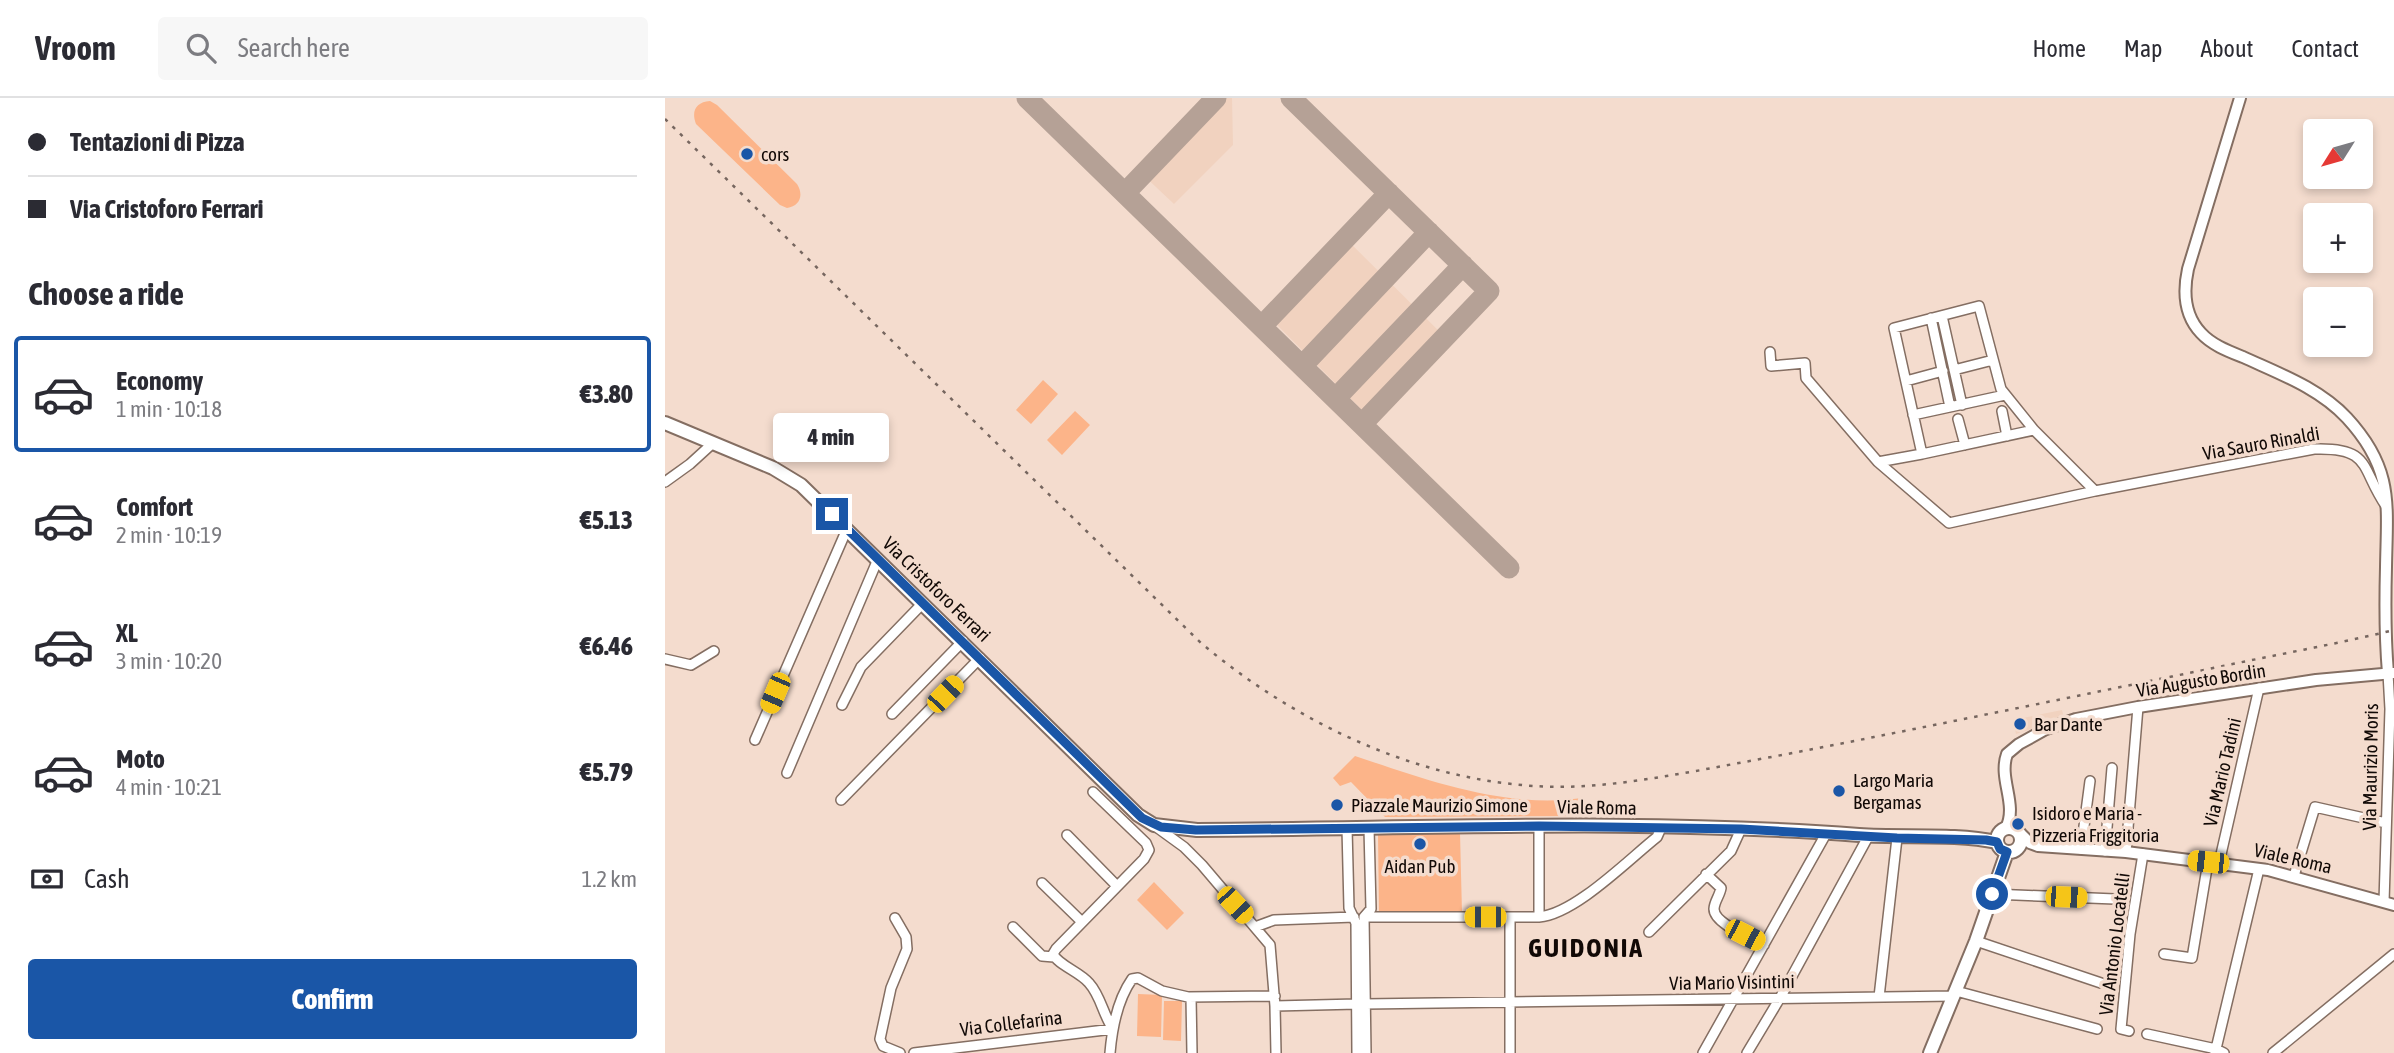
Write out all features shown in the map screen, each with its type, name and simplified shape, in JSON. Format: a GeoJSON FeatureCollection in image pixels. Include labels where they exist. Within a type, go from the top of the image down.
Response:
{"type":"FeatureCollection","features":[{"type":"Feature","properties":{"kind":"main road","name":"Via Cristoforo Ferrari"},"geometry":{"type":"LineString","coordinates":[[665,423],[788,476],[879,559],[1142,818],[1154,825]]}},
{"type":"Feature","properties":{"kind":"main road","name":"Viale Roma"},"geometry":{"type":"LineString","coordinates":[[1154,825],[1193,830],[1539,826],[1741,829],[1997,842]]}},
{"type":"Feature","properties":{"kind":"main road"},"geometry":{"type":"LineString","coordinates":[[2013,827],[2022,840],[2014,852],[2007,852],[2000,849],[1998,835],[2013,827]]}},
{"type":"Feature","properties":{"kind":"main road"},"geometry":{"type":"LineString","coordinates":[[1930,1053],[1976,941],[2007,852]]}},
{"type":"Feature","properties":{"kind":"street","name":"Via Maurizio Moris"},"geometry":{"type":"LineString","coordinates":[[2240,98],[2188,269],[2185,294],[2189,313],[2197,328],[2213,343],[2312,389],[2334,405],[2361,435],[2384,481],[2389,510],[2385,632],[2391,673],[2386,823],[2389,903]]}},
{"type":"Feature","properties":{"kind":"street"},"geometry":{"type":"LineString","coordinates":[[1921,454],[1894,328],[1979,306],[2000,389],[2034,430],[2095,491]]}},
{"type":"Feature","properties":{"kind":"street"},"geometry":{"type":"LineString","coordinates":[[1942,316],[1962,405]]}},
{"type":"Feature","properties":{"kind":"street"},"geometry":{"type":"LineString","coordinates":[[1931,318],[1950,407]]}},
{"type":"Feature","properties":{"kind":"street"},"geometry":{"type":"LineString","coordinates":[[1770,352],[1771,366],[1805,363],[1806,378],[1878,462],[2034,430]]}},
{"type":"Feature","properties":{"kind":"street"},"geometry":{"type":"LineString","coordinates":[[1954,370],[1993,360]]}},
{"type":"Feature","properties":{"kind":"street"},"geometry":{"type":"LineString","coordinates":[[1906,381],[1943,371]]}},
{"type":"Feature","properties":{"kind":"street"},"geometry":{"type":"LineString","coordinates":[[1913,415],[2005,395]]}},
{"type":"Feature","properties":{"kind":"street"},"geometry":{"type":"LineString","coordinates":[[2002,411],[2007,436]]}},
{"type":"Feature","properties":{"kind":"street"},"geometry":{"type":"LineString","coordinates":[[1958,419],[1965,445]]}},
{"type":"Feature","properties":{"kind":"street"},"geometry":{"type":"LineString","coordinates":[[665,482],[713,443]]}},
{"type":"Feature","properties":{"kind":"street","name":"Via Sauro Rinaldi"},"geometry":{"type":"LineString","coordinates":[[1878,462],[1949,523],[2095,491],[2314,449],[2338,449],[2352,453],[2361,460],[2389,510]]}},
{"type":"Feature","properties":{"kind":"street"},"geometry":{"type":"LineString","coordinates":[[755,740],[847,529]]}},
{"type":"Feature","properties":{"kind":"street"},"geometry":{"type":"LineString","coordinates":[[787,773],[879,559]]}},
{"type":"Feature","properties":{"kind":"street"},"geometry":{"type":"LineString","coordinates":[[842,705],[861,667],[923,603]]}},
{"type":"Feature","properties":{"kind":"street"},"geometry":{"type":"LineString","coordinates":[[893,714],[963,641]]}},
{"type":"Feature","properties":{"kind":"street"},"geometry":{"type":"LineString","coordinates":[[665,659],[691,665],[714,651]]}},
{"type":"Feature","properties":{"kind":"street"},"geometry":{"type":"LineString","coordinates":[[841,800],[980,658]]}},
{"type":"Feature","properties":{"kind":"street","name":"Via Augusto Bordin"},"geometry":{"type":"LineString","coordinates":[[2013,827],[2004,764],[2009,752],[2060,723],[2138,707],[2259,688],[2391,673]]}},
{"type":"Feature","properties":{"kind":"street","name":"Via Mario Tadini"},"geometry":{"type":"LineString","coordinates":[[2164,954],[2192,958],[2259,688]]}},
{"type":"Feature","properties":{"kind":"street"},"geometry":{"type":"LineString","coordinates":[[2126,852],[2138,707]]}},
{"type":"Feature","properties":{"kind":"street"},"geometry":{"type":"LineString","coordinates":[[2105,851],[2112,768]]}},
{"type":"Feature","properties":{"kind":"street"},"geometry":{"type":"LineString","coordinates":[[2081,849],[2090,781]]}},
{"type":"Feature","properties":{"kind":"street"},"geometry":{"type":"LineString","coordinates":[[1054,957],[1056,948],[1146,857],[1149,848],[1093,792]]}},
{"type":"Feature","properties":{"kind":"street"},"geometry":{"type":"LineString","coordinates":[[2294,876],[2315,807],[2386,823]]}},
{"type":"Feature","properties":{"kind":"street"},"geometry":{"type":"LineString","coordinates":[[1154,825],[1196,858],[1272,950],[1276,1053]]}},
{"type":"Feature","properties":{"kind":"street"},"geometry":{"type":"LineString","coordinates":[[1539,826],[1539,917]]}},
{"type":"Feature","properties":{"kind":"street","name":"Viale Roma"},"geometry":{"type":"LineString","coordinates":[[2013,827],[2030,843],[2038,846],[2126,852],[2259,869],[2389,903]]}},
{"type":"Feature","properties":{"kind":"street"},"geometry":{"type":"LineString","coordinates":[[1346,828],[1349,908],[1359,917],[1361,1004],[1366,1053]]}},
{"type":"Feature","properties":{"kind":"street"},"geometry":{"type":"LineString","coordinates":[[1359,917],[1371,909],[1369,828]]}},
{"type":"Feature","properties":{"kind":"street"},"geometry":{"type":"LineString","coordinates":[[1255,927],[1274,920],[1539,917],[1560,912],[1577,902],[1657,837],[1661,828]]}},
{"type":"Feature","properties":{"kind":"street"},"geometry":{"type":"LineString","coordinates":[[1649,932],[1731,851],[1741,829]]}},
{"type":"Feature","properties":{"kind":"street"},"geometry":{"type":"LineString","coordinates":[[1193,830],[1190,843],[1196,858]]}},
{"type":"Feature","properties":{"kind":"street"},"geometry":{"type":"LineString","coordinates":[[1703,1053],[1827,832]]}},
{"type":"Feature","properties":{"kind":"street"},"geometry":{"type":"LineString","coordinates":[[1067,835],[1117,886]]}},
{"type":"Feature","properties":{"kind":"street"},"geometry":{"type":"LineString","coordinates":[[1747,1053],[1869,835]]}},
{"type":"Feature","properties":{"kind":"street"},"geometry":{"type":"LineString","coordinates":[[1879,997],[1897,838]]}},
{"type":"Feature","properties":{"kind":"street","name":"Via Antonio Locatelli"},"geometry":{"type":"LineString","coordinates":[[2129,1031],[2121,1029],[2130,934],[2143,854]]}},
{"type":"Feature","properties":{"kind":"street"},"geometry":{"type":"LineString","coordinates":[[2147,1034],[2219,1052],[2259,869]]}},
{"type":"Feature","properties":{"kind":"street"},"geometry":{"type":"LineString","coordinates":[[1706,874],[1721,888],[1713,906],[1714,915],[1725,925],[1764,945]]}},
{"type":"Feature","properties":{"kind":"street"},"geometry":{"type":"LineString","coordinates":[[1042,883],[1082,922]]}},
{"type":"Feature","properties":{"kind":"street"},"geometry":{"type":"LineString","coordinates":[[1992,894],[2115,899]]}},
{"type":"Feature","properties":{"kind":"street"},"geometry":{"type":"LineString","coordinates":[[1510,917],[1510,1053]]}},
{"type":"Feature","properties":{"kind":"street"},"geometry":{"type":"LineString","coordinates":[[895,918],[906,937],[908,947],[891,988],[880,1039],[885,1048],[899,1053]]}},
{"type":"Feature","properties":{"kind":"street"},"geometry":{"type":"LineString","coordinates":[[1013,927],[1042,956],[1054,957],[1090,984],[1113,1029]]}},
{"type":"Feature","properties":{"kind":"street"},"geometry":{"type":"LineString","coordinates":[[1976,941],[2101,983]]}},
{"type":"Feature","properties":{"kind":"street"},"geometry":{"type":"LineString","coordinates":[[2273,1053],[2394,954]]}},
{"type":"Feature","properties":{"kind":"street"},"geometry":{"type":"LineString","coordinates":[[1110,1053],[1113,1029],[1132,979],[1138,978],[1162,991],[1191,997],[1275,996]]}},
{"type":"Feature","properties":{"kind":"street","name":"Via Mario Visintini"},"geometry":{"type":"LineString","coordinates":[[1275,1006],[1955,994],[2098,1029]]}},
{"type":"Feature","properties":{"kind":"street"},"geometry":{"type":"LineString","coordinates":[[1191,997],[1192,1053]]}},
{"type":"Feature","properties":{"kind":"street"},"geometry":{"type":"LineString","coordinates":[[1357,1053],[1361,1004]]}},
{"type":"Feature","properties":{"kind":"street","name":"Via Collefarina"},"geometry":{"type":"LineString","coordinates":[[913,1053],[1113,1029]]}},
{"type":"Feature","properties":{"kind":"shaded area"},"geometry":{"type":"Polygon","coordinates":[[[1210,98],[1232,98],[1233,145],[1174,204],[1139,171],[1210,98]]]}},
{"type":"Feature","properties":{"kind":"shaded area","name":"cors"},"geometry":{"type":"Polygon","coordinates":[[[710,101],[797,184],[800,196],[795,205],[787,208],[780,205],[696,124],[696,108],[701,103],[710,101]]]}},
{"type":"Feature","properties":{"kind":"shaded area"},"geometry":{"type":"Polygon","coordinates":[[[1342,235],[1451,343],[1374,422],[1265,313],[1342,235]]]}},
{"type":"Feature","properties":{"kind":"shaded area"},"geometry":{"type":"Polygon","coordinates":[[[1043,380],[1058,394],[1031,424],[1016,410],[1043,380]]]}},
{"type":"Feature","properties":{"kind":"shaded area"},"geometry":{"type":"Polygon","coordinates":[[[1075,411],[1090,425],[1062,455],[1047,440],[1075,411]]]}},
{"type":"Feature","properties":{"kind":"shaded area"},"geometry":{"type":"Polygon","coordinates":[[[2062,710],[2064,718],[2016,734],[2013,720],[2062,710]]]}},
{"type":"Feature","properties":{"kind":"shaded area"},"geometry":{"type":"Polygon","coordinates":[[[1355,756],[1438,783],[1495,796],[1553,800],[1582,798],[1594,810],[1594,816],[1385,817],[1351,782],[1340,786],[1333,778],[1355,756]]]}},
{"type":"Feature","properties":{"kind":"shaded area"},"geometry":{"type":"Polygon","coordinates":[[[1460,833],[1462,913],[1379,914],[1378,834],[1460,833]]]}},
{"type":"Feature","properties":{"kind":"shaded area"},"geometry":{"type":"Polygon","coordinates":[[[1154,882],[1184,913],[1167,930],[1137,900],[1154,882]]]}},
{"type":"Feature","properties":{"kind":"shaded area"},"geometry":{"type":"Polygon","coordinates":[[[1138,994],[1162,995],[1161,1037],[1137,1036],[1138,994]]]}},
{"type":"Feature","properties":{"kind":"shaded area"},"geometry":{"type":"Polygon","coordinates":[[[1164,1001],[1182,1001],[1181,1041],[1163,1040],[1164,1001]]]}},
{"type":"Feature","properties":{"kind":"taxiway"},"geometry":{"type":"LineString","coordinates":[[1027,98],[1509,568]]}},
{"type":"Feature","properties":{"kind":"taxiway"},"geometry":{"type":"LineString","coordinates":[[1125,193],[1216,98]]}},
{"type":"Feature","properties":{"kind":"taxiway"},"geometry":{"type":"LineString","coordinates":[[1291,98],[1489,291],[1362,424]]}},
{"type":"Feature","properties":{"kind":"taxiway"},"geometry":{"type":"LineString","coordinates":[[1262,326],[1389,193]]}},
{"type":"Feature","properties":{"kind":"taxiway"},"geometry":{"type":"LineString","coordinates":[[1303,365],[1429,232]]}},
{"type":"Feature","properties":{"kind":"taxiway"},"geometry":{"type":"LineString","coordinates":[[1336,398],[1463,265]]}},
{"type":"Feature","properties":{"kind":"railway"},"geometry":{"type":"LineString","coordinates":[[665,119],[1201,643],[1272,695],[1311,718],[1392,755],[1435,769],[1478,779],[1544,787],[1631,781],[1852,741],[2394,630]]}},
{"type":"Feature","properties":{"kind":"place","name":"cors"},"geometry":{"type":"Point","coordinates":[747,154]}},
{"type":"Feature","properties":{"kind":"place","name":"Bar Dante"},"geometry":{"type":"Point","coordinates":[2020,724]}},
{"type":"Feature","properties":{"kind":"place","name":"Largo Maria Bergamas"},"geometry":{"type":"Point","coordinates":[1839,791]}},
{"type":"Feature","properties":{"kind":"place","name":"Piazzale Maurizio Simone"},"geometry":{"type":"Point","coordinates":[1337,805]}},
{"type":"Feature","properties":{"kind":"place","name":"Isidoro e Maria - Pizzeria Friggitoria"},"geometry":{"type":"Point","coordinates":[2018,824]}},
{"type":"Feature","properties":{"kind":"place","name":"Aidan Pub"},"geometry":{"type":"Point","coordinates":[1420,844]}},
{"type":"Feature","properties":{"kind":"district","name":"GUIDONIA"},"geometry":{"type":"Point","coordinates":[1586,948]}},
{"type":"Feature","properties":{"kind":"route"},"geometry":{"type":"LineString","coordinates":[[832,514],[1142,818],[1154,825],[1196,830],[1539,826],[1741,829],[1986,840],[1997,842],[2000,849],[2007,852],[1992,894]]}}]}
